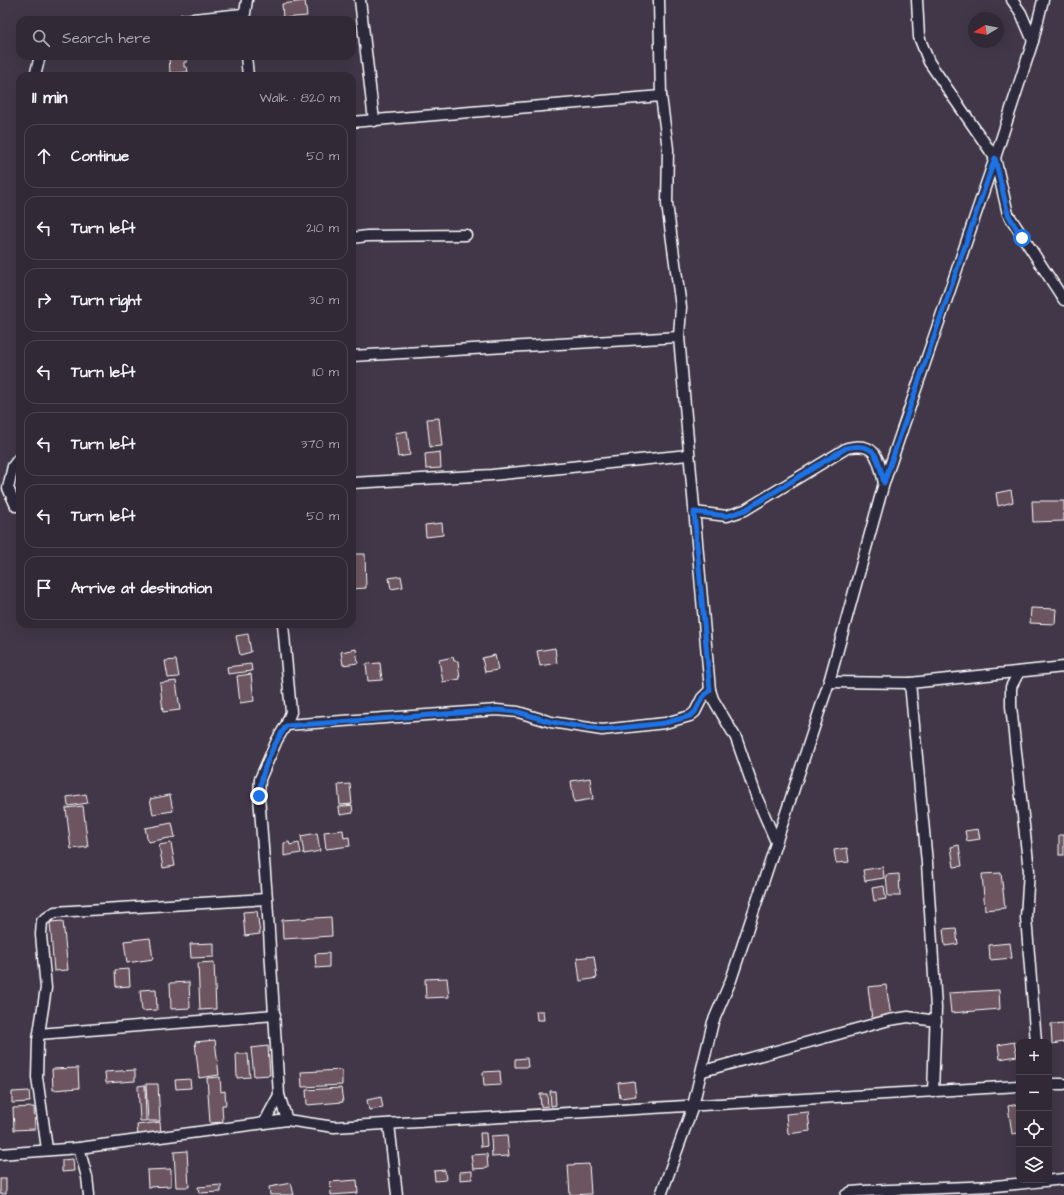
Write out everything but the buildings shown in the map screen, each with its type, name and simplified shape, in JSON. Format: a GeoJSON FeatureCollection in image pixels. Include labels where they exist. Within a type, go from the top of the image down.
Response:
{"type":"FeatureCollection","features":[{"type":"Feature","properties":{"kind":"street"},"geometry":{"type":"LineString","coordinates":[[244,16],[247,0]]}},
{"type":"Feature","properties":{"kind":"street"},"geometry":{"type":"LineString","coordinates":[[360,0],[374,121]]}},
{"type":"Feature","properties":{"kind":"street"},"geometry":{"type":"LineString","coordinates":[[658,0],[661,96],[668,149],[667,204],[682,307],[680,337],[688,456],[710,690],[736,738],[756,798],[776,842]]}},
{"type":"Feature","properties":{"kind":"street"},"geometry":{"type":"LineString","coordinates":[[918,0],[919,37],[929,62],[995,158],[1008,214],[1064,300]]}},
{"type":"Feature","properties":{"kind":"street"},"geometry":{"type":"LineString","coordinates":[[1012,0],[1021,13],[1033,40]]}},
{"type":"Feature","properties":{"kind":"street"},"geometry":{"type":"LineString","coordinates":[[661,1195],[694,1106],[713,1022],[732,980],[829,682],[884,483],[995,158],[1033,40],[1043,0]]}},
{"type":"Feature","properties":{"kind":"street"},"geometry":{"type":"LineString","coordinates":[[36,72],[39,60]]}},
{"type":"Feature","properties":{"kind":"street"},"geometry":{"type":"LineString","coordinates":[[246,60],[248,72]]}},
{"type":"Feature","properties":{"kind":"street"},"geometry":{"type":"LineString","coordinates":[[356,122],[661,96]]}},
{"type":"Feature","properties":{"kind":"street"},"geometry":{"type":"LineString","coordinates":[[356,237],[367,236],[466,235]]}},
{"type":"Feature","properties":{"kind":"street"},"geometry":{"type":"LineString","coordinates":[[356,356],[680,337]]}},
{"type":"Feature","properties":{"kind":"street"},"geometry":{"type":"LineString","coordinates":[[694,512],[727,516],[745,510],[846,448],[860,444],[870,448],[879,462],[884,483]]}},
{"type":"Feature","properties":{"kind":"street"},"geometry":{"type":"LineString","coordinates":[[356,483],[492,475],[688,456]]}},
{"type":"Feature","properties":{"kind":"street"},"geometry":{"type":"LineString","coordinates":[[16,462],[13,466],[8,488],[16,506]]}},
{"type":"Feature","properties":{"kind":"street"},"geometry":{"type":"LineString","coordinates":[[283,628],[291,712],[286,726],[277,740],[260,779],[259,796],[275,1015],[279,1095],[287,1120]]}},
{"type":"Feature","properties":{"kind":"street"},"geometry":{"type":"LineString","coordinates":[[829,682],[910,683],[1064,667]]}},
{"type":"Feature","properties":{"kind":"street"},"geometry":{"type":"LineString","coordinates":[[1019,672],[1011,687],[1011,706],[1029,871],[1026,917],[1036,1039]]}},
{"type":"Feature","properties":{"kind":"street"},"geometry":{"type":"LineString","coordinates":[[910,683],[928,863],[936,1022],[933,1092]]}},
{"type":"Feature","properties":{"kind":"street"},"geometry":{"type":"LineString","coordinates":[[286,726],[498,710],[518,712],[551,722],[602,730],[665,723],[690,716],[695,712],[702,698],[710,690]]}},
{"type":"Feature","properties":{"kind":"street"},"geometry":{"type":"LineString","coordinates":[[47,1149],[37,1077],[39,1034],[46,988],[41,935],[42,921],[55,912],[267,900]]}},
{"type":"Feature","properties":{"kind":"street"},"geometry":{"type":"LineString","coordinates":[[39,1034],[275,1015]]}},
{"type":"Feature","properties":{"kind":"street"},"geometry":{"type":"LineString","coordinates":[[702,1071],[889,1020],[908,1017],[936,1022]]}},
{"type":"Feature","properties":{"kind":"street"},"geometry":{"type":"LineString","coordinates":[[1052,1083],[1064,1084]]}},
{"type":"Feature","properties":{"kind":"street"},"geometry":{"type":"LineString","coordinates":[[0,1154],[47,1149],[79,1148],[287,1120],[334,1127],[1016,1086]]}},
{"type":"Feature","properties":{"kind":"street"},"geometry":{"type":"LineString","coordinates":[[264,1123],[279,1095]]}},
{"type":"Feature","properties":{"kind":"street"},"geometry":{"type":"LineString","coordinates":[[389,1124],[397,1195]]}},
{"type":"Feature","properties":{"kind":"street"},"geometry":{"type":"LineString","coordinates":[[79,1148],[87,1176],[89,1195]]}},
{"type":"Feature","properties":{"kind":"street"},"geometry":{"type":"LineString","coordinates":[[846,1195],[851,1192],[863,1191],[995,1186],[1064,1179]]}},
{"type":"Feature","properties":{"kind":"route"},"geometry":{"type":"LineString","coordinates":[[259,796],[260,779],[277,740],[286,726],[498,710],[518,712],[551,722],[602,730],[665,723],[690,716],[695,712],[702,698],[710,690],[694,512],[727,516],[745,510],[846,448],[860,444],[870,448],[879,462],[884,483],[995,158],[1008,214],[1022,238]]}}]}
